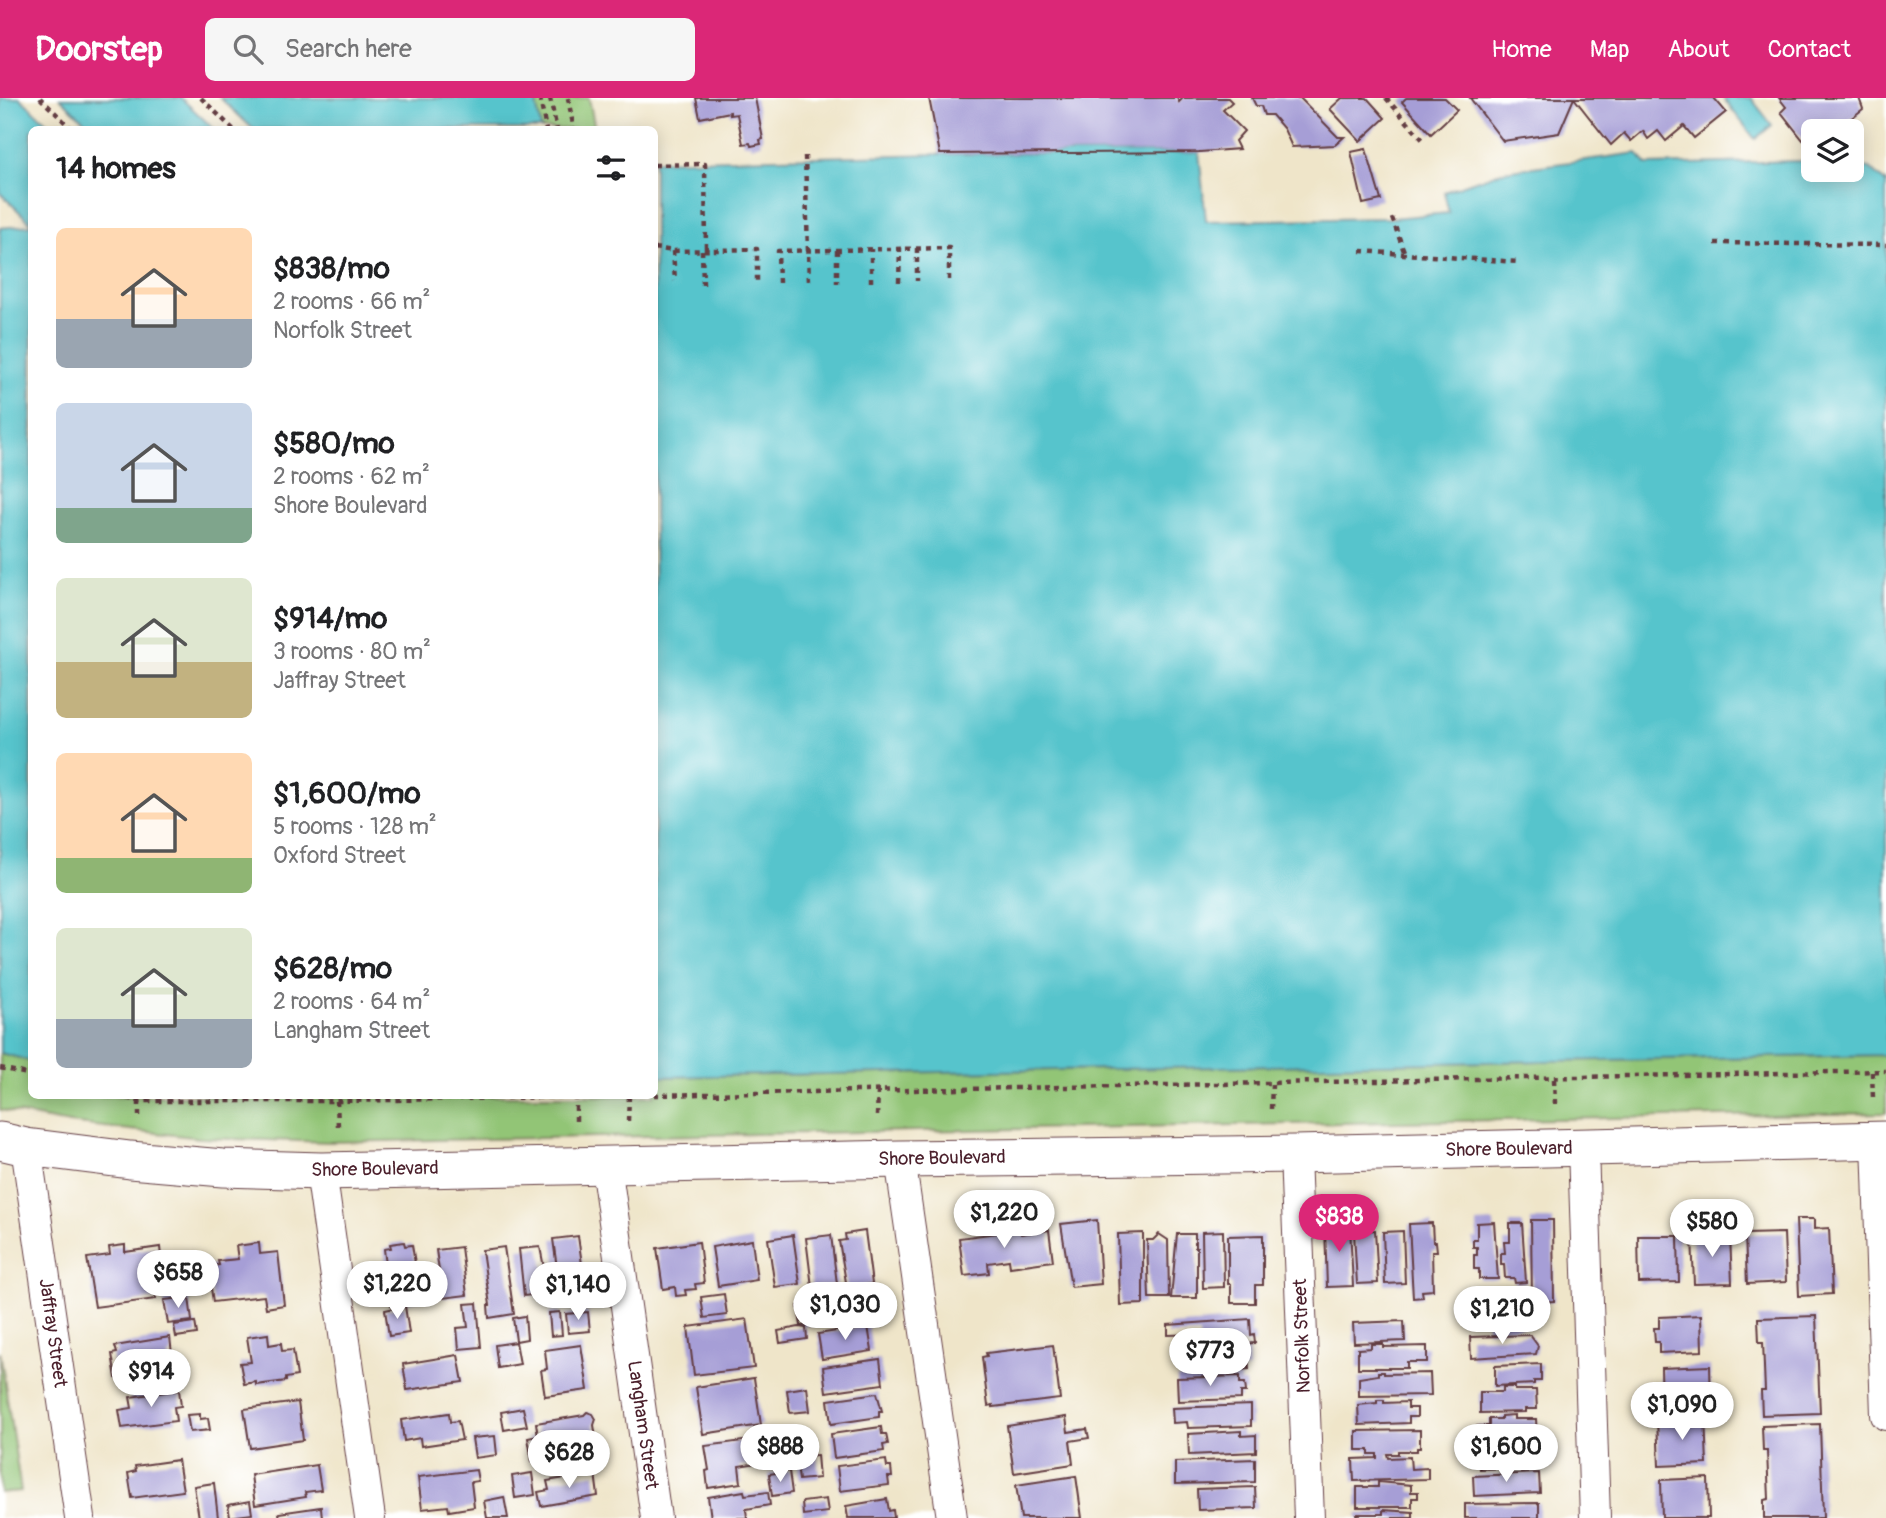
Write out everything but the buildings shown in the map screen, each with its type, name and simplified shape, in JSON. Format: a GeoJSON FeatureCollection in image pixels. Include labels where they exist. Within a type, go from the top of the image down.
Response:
{"type":"FeatureCollection","features":[{"type":"Feature","properties":{"kind":"main road","name":"Shore Boulevard"},"geometry":{"type":"LineString","coordinates":[[13,1144],[130,1160],[223,1168],[320,1171],[1295,1154],[1881,1140]]}},
{"type":"Feature","properties":{"kind":"street"},"geometry":{"type":"LineString","coordinates":[[1881,1140],[1886,1415]]}},
{"type":"Feature","properties":{"kind":"street","name":"Jaffray Street"},"geometry":{"type":"LineString","coordinates":[[13,1144],[80,1518]]}},
{"type":"Feature","properties":{"kind":"street"},"geometry":{"type":"LineString","coordinates":[[1583,1147],[1595,1518]]}},
{"type":"Feature","properties":{"kind":"street","name":"Norfolk Street"},"geometry":{"type":"LineString","coordinates":[[1295,1154],[1309,1518]]}},
{"type":"Feature","properties":{"kind":"street"},"geometry":{"type":"LineString","coordinates":[[900,1159],[952,1518]]}},
{"type":"Feature","properties":{"kind":"street","name":"Langham Street"},"geometry":{"type":"LineString","coordinates":[[606,1165],[656,1518]]}},
{"type":"Feature","properties":{"kind":"street"},"geometry":{"type":"LineString","coordinates":[[320,1171],[370,1518]]}},
{"type":"Feature","properties":{"kind":"path"},"geometry":{"type":"LineString","coordinates":[[40,98],[69,126]]}},
{"type":"Feature","properties":{"kind":"path"},"geometry":{"type":"LineString","coordinates":[[201,98],[230,126]]}},
{"type":"Feature","properties":{"kind":"path"},"geometry":{"type":"LineString","coordinates":[[540,98],[545,126]]}},
{"type":"Feature","properties":{"kind":"path"},"geometry":{"type":"LineString","coordinates":[[550,98],[556,126]]}},
{"type":"Feature","properties":{"kind":"path"},"geometry":{"type":"LineString","coordinates":[[568,98],[573,126]]}},
{"type":"Feature","properties":{"kind":"path"},"geometry":{"type":"LineString","coordinates":[[1386,98],[1423,140]]}},
{"type":"Feature","properties":{"kind":"path"},"geometry":{"type":"LineString","coordinates":[[805,156],[809,283]]}},
{"type":"Feature","properties":{"kind":"path"},"geometry":{"type":"LineString","coordinates":[[658,165],[705,164],[703,285]]}},
{"type":"Feature","properties":{"kind":"path"},"geometry":{"type":"LineString","coordinates":[[1392,218],[1405,254]]}},
{"type":"Feature","properties":{"kind":"path"},"geometry":{"type":"LineString","coordinates":[[1715,243],[1886,245]]}},
{"type":"Feature","properties":{"kind":"path"},"geometry":{"type":"LineString","coordinates":[[779,283],[778,251],[900,248],[949,248],[949,282]]}},
{"type":"Feature","properties":{"kind":"path"},"geometry":{"type":"LineString","coordinates":[[899,282],[900,248]]}},
{"type":"Feature","properties":{"kind":"path"},"geometry":{"type":"LineString","coordinates":[[917,248],[917,281]]}},
{"type":"Feature","properties":{"kind":"path"},"geometry":{"type":"LineString","coordinates":[[658,249],[673,251],[757,249],[757,281]]}},
{"type":"Feature","properties":{"kind":"path"},"geometry":{"type":"LineString","coordinates":[[871,282],[872,249]]}},
{"type":"Feature","properties":{"kind":"path"},"geometry":{"type":"LineString","coordinates":[[836,250],[837,283]]}},
{"type":"Feature","properties":{"kind":"path"},"geometry":{"type":"LineString","coordinates":[[673,251],[675,281]]}},
{"type":"Feature","properties":{"kind":"path"},"geometry":{"type":"LineString","coordinates":[[1362,251],[1518,262]]}},
{"type":"Feature","properties":{"kind":"path"},"geometry":{"type":"LineString","coordinates":[[0,1068],[28,1074]]}},
{"type":"Feature","properties":{"kind":"path"},"geometry":{"type":"LineString","coordinates":[[658,1095],[1886,1071]]}},
{"type":"Feature","properties":{"kind":"path"},"geometry":{"type":"LineString","coordinates":[[1872,1072],[1873,1098]]}},
{"type":"Feature","properties":{"kind":"path"},"geometry":{"type":"LineString","coordinates":[[1554,1079],[1555,1104]]}},
{"type":"Feature","properties":{"kind":"path"},"geometry":{"type":"LineString","coordinates":[[1271,1109],[1272,1084]]}},
{"type":"Feature","properties":{"kind":"path"},"geometry":{"type":"LineString","coordinates":[[877,1116],[878,1092]]}},
{"type":"Feature","properties":{"kind":"path"},"geometry":{"type":"LineString","coordinates":[[130,1099],[433,1099]]}},
{"type":"Feature","properties":{"kind":"path"},"geometry":{"type":"LineString","coordinates":[[576,1099],[576,1122]]}},
{"type":"Feature","properties":{"kind":"path"},"geometry":{"type":"LineString","coordinates":[[628,1121],[629,1099]]}},
{"type":"Feature","properties":{"kind":"path"},"geometry":{"type":"LineString","coordinates":[[139,1101],[139,1117]]}},
{"type":"Feature","properties":{"kind":"path"},"geometry":{"type":"LineString","coordinates":[[337,1101],[338,1126]]}},
{"type":"Feature","properties":{"kind":"green space"},"geometry":{"type":"Polygon","coordinates":[[[535,98],[589,98],[594,126],[540,126],[535,98]]]}},
{"type":"Feature","properties":{"kind":"green space"},"geometry":{"type":"Polygon","coordinates":[[[0,1053],[28,1060],[28,1099],[658,1099],[658,1077],[1886,1055],[1886,1113],[330,1142],[201,1138],[69,1123],[0,1110],[0,1053]]]}},
{"type":"Feature","properties":{"kind":"green space"},"geometry":{"type":"Polygon","coordinates":[[[0,1351],[21,1491],[0,1493],[0,1351]]]}},
{"type":"Feature","properties":{"kind":"water"},"geometry":{"type":"Polygon","coordinates":[[[0,98],[20,98],[51,126],[28,126],[28,220],[0,193],[0,98]]]}},
{"type":"Feature","properties":{"kind":"water"},"geometry":{"type":"Polygon","coordinates":[[[60,98],[181,98],[211,126],[90,126],[60,98]]]}},
{"type":"Feature","properties":{"kind":"water"},"geometry":{"type":"Polygon","coordinates":[[[220,98],[535,98],[540,126],[250,126],[220,98]]]}},
{"type":"Feature","properties":{"kind":"water"},"geometry":{"type":"Polygon","coordinates":[[[1723,98],[1751,98],[1772,125],[1755,139],[1723,98]]]}},
{"type":"Feature","properties":{"kind":"water"},"geometry":{"type":"Polygon","coordinates":[[[1199,152],[1206,221],[1392,218],[1449,213],[1444,192],[1504,171],[1637,153],[1647,165],[1801,161],[1801,182],[1864,182],[1864,167],[1870,168],[1886,183],[1886,1055],[658,1077],[658,161],[940,154],[1199,152]]]}},
{"type":"Feature","properties":{"kind":"water"},"geometry":{"type":"Polygon","coordinates":[[[28,225],[28,1060],[0,1053],[0,228],[28,225]]]}}]}
